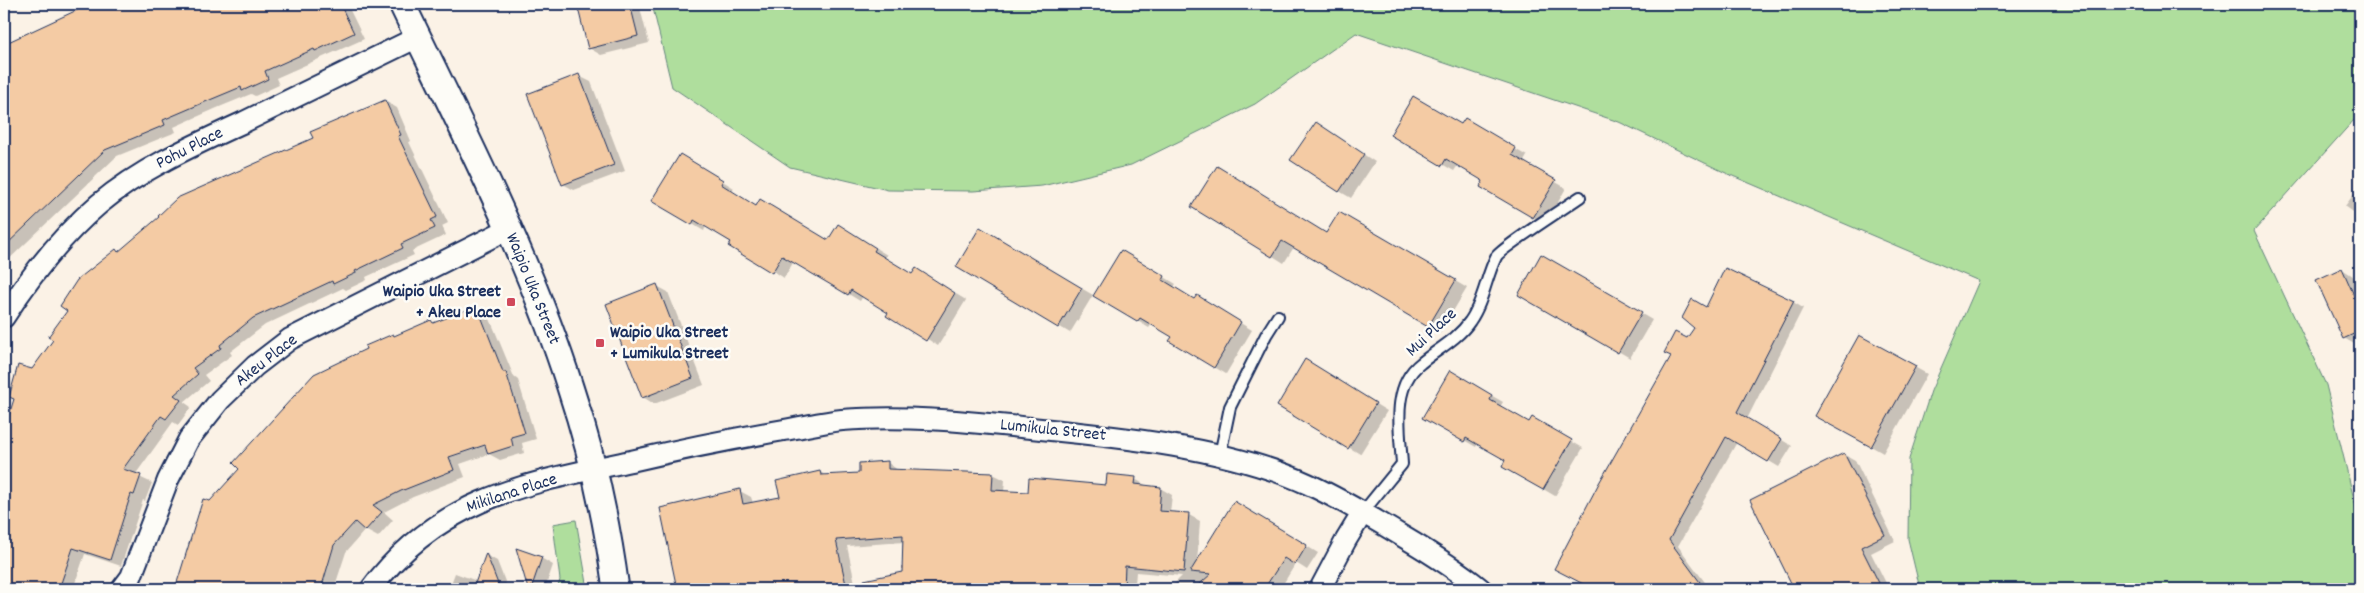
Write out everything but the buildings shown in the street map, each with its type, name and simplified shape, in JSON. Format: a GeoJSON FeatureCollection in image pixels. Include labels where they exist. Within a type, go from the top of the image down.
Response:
{"type":"FeatureCollection","features":[{"type":"Feature","properties":{"kind":"street","name":"Waipio Uka Street"},"geometry":{"type":"LineString","coordinates":[[402,4],[508,229],[543,312],[570,387],[594,469],[616,589]]}},
{"type":"Feature","properties":{"kind":"street","name":"Pohu Place"},"geometry":{"type":"LineString","coordinates":[[4,316],[25,284],[62,240],[100,204],[142,174],[185,150],[418,37]]}},
{"type":"Feature","properties":{"kind":"street","name":"Akeu Place"},"geometry":{"type":"LineString","coordinates":[[122,589],[131,578],[168,480],[189,439],[220,400],[255,366],[290,339],[508,229]]}},
{"type":"Feature","properties":{"kind":"street","name":"Lumikula Street"},"geometry":{"type":"LineString","coordinates":[[594,469],[714,442],[841,420],[949,420],[1044,429],[1152,443],[1220,455],[1306,483],[1363,512],[1456,569],[1481,589]]}},
{"type":"Feature","properties":{"kind":"street","name":"Mikilana Place"},"geometry":{"type":"LineString","coordinates":[[371,589],[386,569],[416,538],[461,510],[502,493],[594,469]]}},
{"type":"Feature","properties":{"kind":"street"},"geometry":{"type":"LineString","coordinates":[[1320,589],[1363,512]]}},
{"type":"Feature","properties":{"kind":"lane","name":"Mui Place"},"geometry":{"type":"LineString","coordinates":[[1363,512],[1402,464],[1399,412],[1402,394],[1408,379],[1419,365],[1459,335],[1472,319],[1497,255],[1580,197]]}},
{"type":"Feature","properties":{"kind":"lane"},"geometry":{"type":"LineString","coordinates":[[1220,455],[1230,407],[1266,335],[1278,316]]}},
{"type":"Feature","properties":{"kind":"green space"},"geometry":{"type":"Polygon","coordinates":[[[652,4],[2360,4],[2360,125],[2354,120],[2254,231],[2326,385],[2360,524],[2360,589],[1920,589],[1908,539],[1909,459],[1931,391],[1979,281],[1728,174],[1619,122],[1356,33],[1255,104],[1131,165],[1042,186],[973,191],[888,190],[790,167],[672,87],[652,4]]]}},
{"type":"Feature","properties":{"kind":"green space"},"geometry":{"type":"Polygon","coordinates":[[[576,520],[588,589],[557,589],[560,580],[553,524],[576,520]]]}},
{"type":"Feature","properties":{"kind":"place","name":"Waipio Uka Street + Akeu Place"},"geometry":{"type":"Point","coordinates":[511,302]}},
{"type":"Feature","properties":{"kind":"place","name":"Waipio Uka Street + Lumikula Street"},"geometry":{"type":"Point","coordinates":[600,343]}}]}
